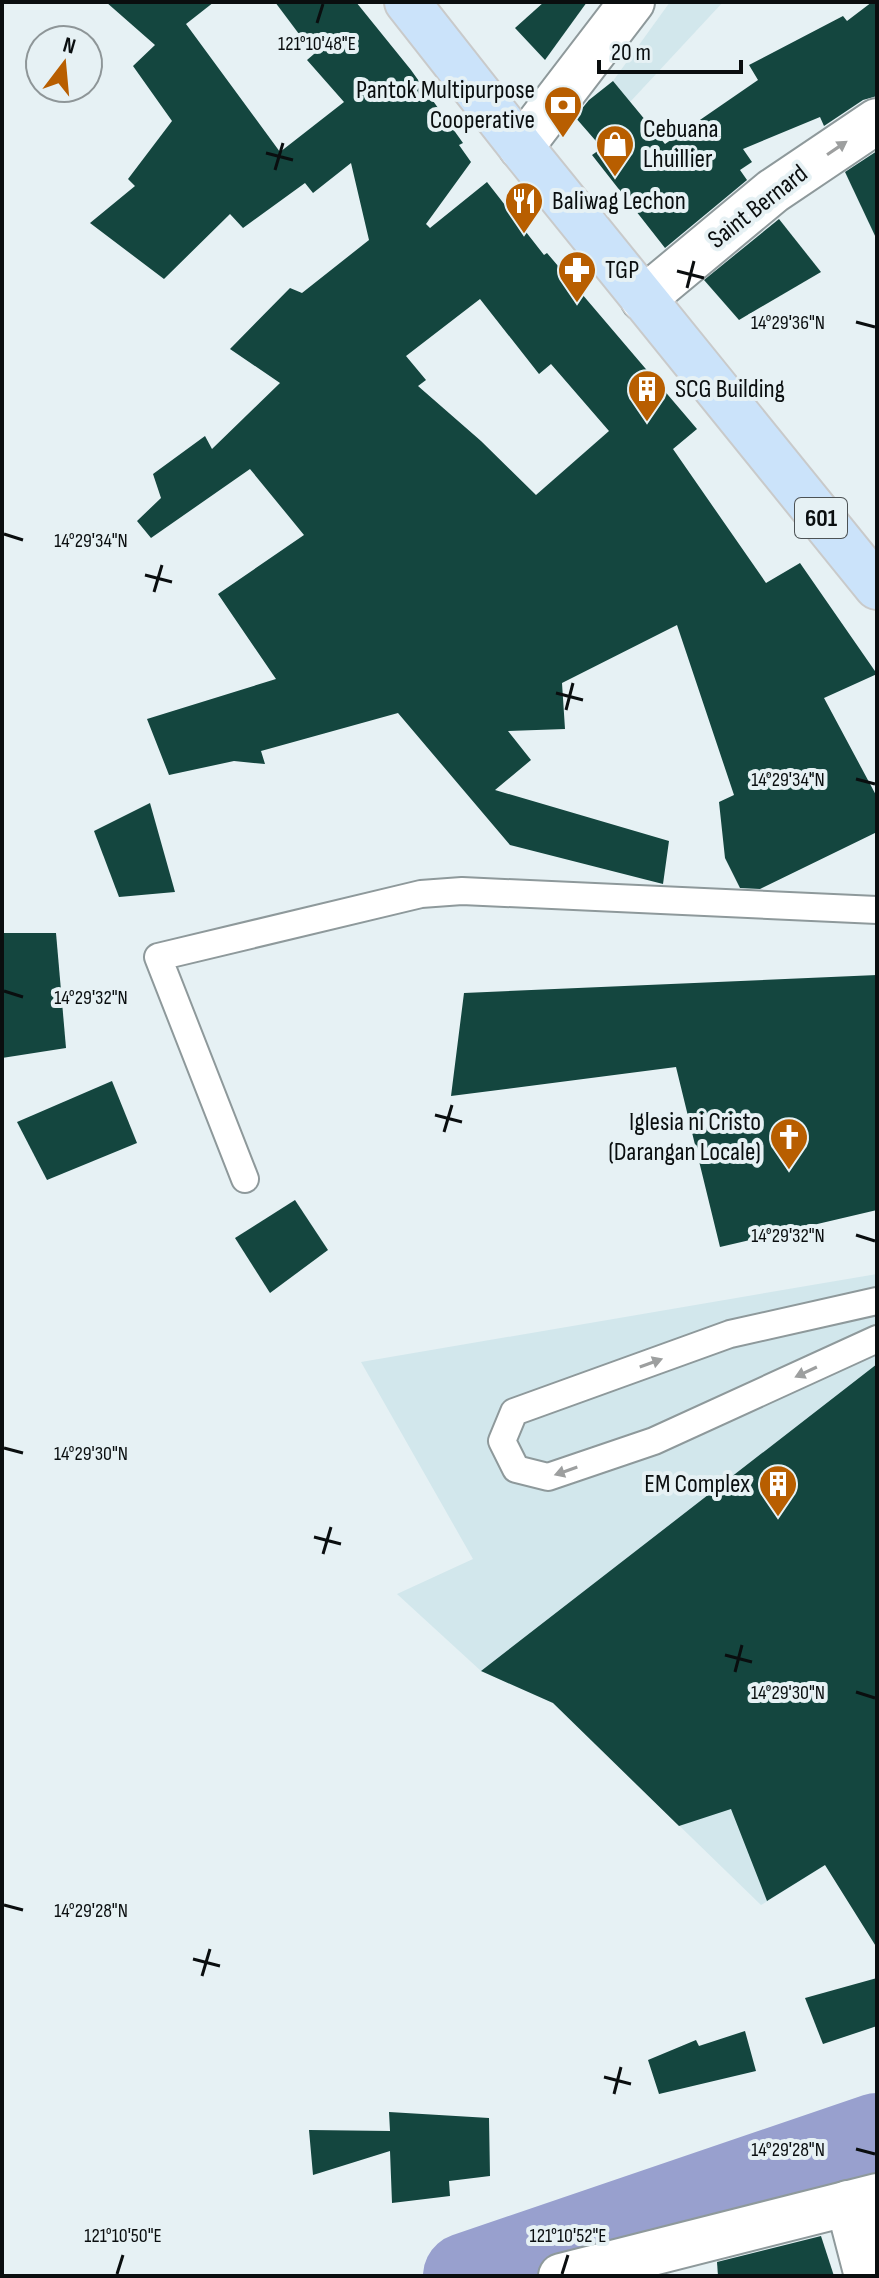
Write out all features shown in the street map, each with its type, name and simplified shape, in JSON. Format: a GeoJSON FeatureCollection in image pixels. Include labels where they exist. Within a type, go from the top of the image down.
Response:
{"type":"FeatureCollection","features":[{"type":"Feature","properties":{"kind":"main road","name":"601"},"geometry":{"type":"LineString","coordinates":[[407,2],[877,587]]}},
{"type":"Feature","properties":{"kind":"street"},"geometry":{"type":"LineString","coordinates":[[521,147],[632,2]]}},
{"type":"Feature","properties":{"kind":"street","name":"Saint Bernard"},"geometry":{"type":"LineString","coordinates":[[643,299],[773,191],[877,121]]}},
{"type":"Feature","properties":{"kind":"street"},"geometry":{"type":"LineString","coordinates":[[561,2276],[863,2199],[867,2276]]}},
{"type":"Feature","properties":{"kind":"lane"},"geometry":{"type":"LineString","coordinates":[[245,1179],[158,957],[421,894],[462,891],[877,910]]}},
{"type":"Feature","properties":{"kind":"lane"},"geometry":{"type":"LineString","coordinates":[[877,1301],[730,1334],[514,1412],[502,1441],[516,1469],[548,1477],[654,1441],[877,1339]]}},
{"type":"Feature","properties":{"kind":"shaded area"},"geometry":{"type":"Polygon","coordinates":[[[670,2],[723,2],[630,102],[613,81],[670,2]]]}},
{"type":"Feature","properties":{"kind":"shaded area"},"geometry":{"type":"Polygon","coordinates":[[[877,1274],[877,1833],[761,1905],[553,1703],[481,1671],[397,1594],[473,1559],[361,1362],[877,1274]]]}},
{"type":"Feature","properties":{"kind":"building"},"geometry":{"type":"Polygon","coordinates":[[[106,2],[214,2],[186,24],[280,152],[344,102],[307,60],[314,54],[275,2],[356,2],[411,70],[463,143],[459,145],[471,162],[426,224],[430,228],[487,182],[544,255],[547,253],[697,429],[673,449],[766,583],[800,563],[877,674],[824,698],[877,797],[877,832],[760,889],[740,888],[725,858],[719,802],[734,795],[677,625],[562,683],[565,729],[508,731],[531,760],[495,790],[669,841],[663,884],[510,845],[398,713],[261,751],[265,764],[234,761],[169,775],[147,719],[276,679],[218,594],[304,535],[250,469],[151,538],[137,521],[161,498],[153,474],[205,436],[212,449],[280,383],[230,349],[290,288],[302,293],[369,240],[351,163],[313,193],[305,183],[243,228],[230,214],[164,279],[90,223],[135,186],[128,179],[172,121],[133,66],[155,45],[106,2]],[[480,299],[406,356],[426,380],[418,386],[536,495],[609,431],[551,364],[539,374],[480,299]]]}},
{"type":"Feature","properties":{"kind":"building"},"geometry":{"type":"Polygon","coordinates":[[[544,2],[587,2],[545,60],[515,28],[544,2]]]}},
{"type":"Feature","properties":{"kind":"building"},"geometry":{"type":"Polygon","coordinates":[[[872,2],[877,2],[877,96],[863,100],[824,126],[820,117],[743,149],[752,162],[740,170],[747,180],[665,248],[592,155],[602,148],[575,117],[589,100],[613,81],[665,144],[758,80],[749,65],[843,16],[847,21],[872,2]]]}},
{"type":"Feature","properties":{"kind":"building"},"geometry":{"type":"Polygon","coordinates":[[[877,151],[877,240],[845,172],[877,151]]]}},
{"type":"Feature","properties":{"kind":"building"},"geometry":{"type":"Polygon","coordinates":[[[779,219],[821,272],[739,320],[704,280],[779,219]]]}},
{"type":"Feature","properties":{"kind":"building"},"geometry":{"type":"Polygon","coordinates":[[[150,803],[175,892],[119,897],[94,831],[150,803]]]}},
{"type":"Feature","properties":{"kind":"building"},"geometry":{"type":"Polygon","coordinates":[[[2,933],[56,933],[66,1048],[2,1058],[2,933]]]}},
{"type":"Feature","properties":{"kind":"building"},"geometry":{"type":"Polygon","coordinates":[[[877,975],[877,1210],[720,1247],[676,1067],[451,1096],[464,993],[877,975]]]}},
{"type":"Feature","properties":{"kind":"building"},"geometry":{"type":"Polygon","coordinates":[[[112,1081],[137,1143],[47,1180],[17,1122],[112,1081]]]}},
{"type":"Feature","properties":{"kind":"building"},"geometry":{"type":"Polygon","coordinates":[[[295,1200],[328,1250],[270,1293],[235,1238],[295,1200]]]}},
{"type":"Feature","properties":{"kind":"building","name":"EM Complex"},"geometry":{"type":"Polygon","coordinates":[[[877,1364],[877,1948],[825,1865],[767,1901],[731,1809],[679,1826],[553,1703],[481,1671],[877,1364]]]}},
{"type":"Feature","properties":{"kind":"building"},"geometry":{"type":"Polygon","coordinates":[[[877,1978],[877,2026],[823,2044],[805,1998],[877,1978]]]}},
{"type":"Feature","properties":{"kind":"building"},"geometry":{"type":"Polygon","coordinates":[[[745,2031],[756,2071],[659,2094],[648,2060],[696,2040],[699,2046],[745,2031]]]}},
{"type":"Feature","properties":{"kind":"building"},"geometry":{"type":"Polygon","coordinates":[[[389,2112],[489,2118],[490,2176],[449,2181],[450,2196],[392,2203],[390,2151],[313,2175],[309,2130],[390,2131],[389,2112]]]}},
{"type":"Feature","properties":{"kind":"building"},"geometry":{"type":"Polygon","coordinates":[[[821,2236],[834,2276],[718,2276],[717,2262],[821,2236]]]}},
{"type":"Feature","properties":{"kind":"waterway"},"geometry":{"type":"LineString","coordinates":[[466,2276],[877,2136]]}},
{"type":"Feature","properties":{"kind":"place","name":"Pantok Multipurpose Cooperative"},"geometry":{"type":"Point","coordinates":[563,139]}},
{"type":"Feature","properties":{"kind":"place","name":"Cebuana Lhuillier"},"geometry":{"type":"Point","coordinates":[615,178]}},
{"type":"Feature","properties":{"kind":"place","name":"Baliwag Lechon"},"geometry":{"type":"Point","coordinates":[524,235]}},
{"type":"Feature","properties":{"kind":"place","name":"TGP"},"geometry":{"type":"Point","coordinates":[577,304]}},
{"type":"Feature","properties":{"kind":"place","name":"SCG Building"},"geometry":{"type":"Point","coordinates":[647,423]}},
{"type":"Feature","properties":{"kind":"place","name":"Iglesia ni Cristo (Darangan Locale)"},"geometry":{"type":"Point","coordinates":[789,1171]}},
{"type":"Feature","properties":{"kind":"place","name":"EM Complex"},"geometry":{"type":"Point","coordinates":[778,1518]}}]}
